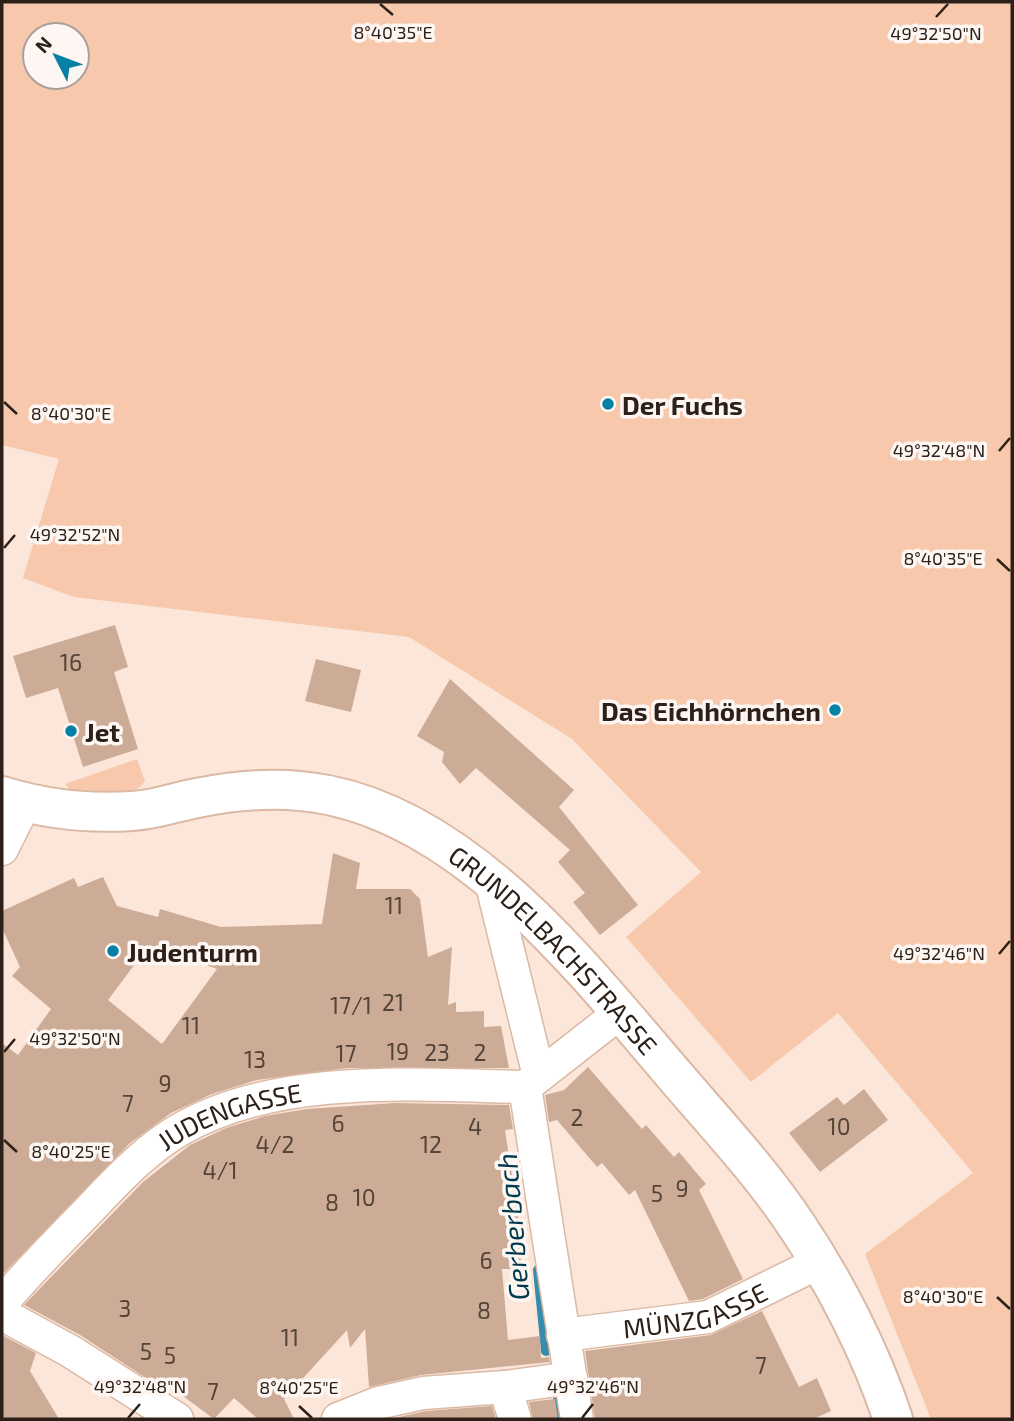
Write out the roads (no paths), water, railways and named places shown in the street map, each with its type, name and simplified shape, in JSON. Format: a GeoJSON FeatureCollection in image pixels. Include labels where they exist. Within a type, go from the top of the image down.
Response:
{"type":"FeatureCollection","features":[{"type":"Feature","properties":{"kind":"main road","name":"GRUNDELBACHSTRASSE"},"geometry":{"type":"LineString","coordinates":[[13,800],[57,810],[135,811],[240,790],[270,788],[328,795],[365,806],[411,827],[490,877],[621,1012],[770,1188],[820,1262],[866,1352],[893,1419]]}},
{"type":"Feature","properties":{"kind":"street","name":"GRUNDELBACHSTRASSE"},"geometry":{"type":"LineString","coordinates":[[2,849],[13,800]]}},
{"type":"Feature","properties":{"kind":"street"},"geometry":{"type":"LineString","coordinates":[[490,877],[532,1081],[563,1335],[577,1419]]}},
{"type":"Feature","properties":{"kind":"street"},"geometry":{"type":"LineString","coordinates":[[532,1081],[621,1012]]}},
{"type":"Feature","properties":{"kind":"street","name":"JUDENGASSE"},"geometry":{"type":"LineString","coordinates":[[2,1303],[117,1181],[180,1130],[207,1117],[265,1099],[330,1087],[532,1081]]}},
{"type":"Feature","properties":{"kind":"street","name":"MÜNZGASSE"},"geometry":{"type":"LineString","coordinates":[[563,1335],[708,1317],[820,1262]]}},
{"type":"Feature","properties":{"kind":"street"},"geometry":{"type":"LineString","coordinates":[[2,1314],[71,1351],[177,1419]]}},
{"type":"Feature","properties":{"kind":"street"},"geometry":{"type":"LineString","coordinates":[[338,1419],[378,1403],[423,1393],[505,1387],[571,1378]]}},
{"type":"Feature","properties":{"kind":"street"},"geometry":{"type":"LineString","coordinates":[[505,1387],[515,1419]]}},
{"type":"Feature","properties":{"kind":"waterway","name":"Gerberbach"},"geometry":{"type":"LineString","coordinates":[[538,1270],[546,1351]]}},
{"type":"Feature","properties":{"kind":"waterway","name":"Gerberbach"},"geometry":{"type":"LineString","coordinates":[[558,1395],[560,1419]]}},
{"type":"Feature","properties":{"kind":"place","name":"Der Fuchs"},"geometry":{"type":"Point","coordinates":[608,404]}},
{"type":"Feature","properties":{"kind":"place","name":"Das Eichhörnchen"},"geometry":{"type":"Point","coordinates":[835,710]}},
{"type":"Feature","properties":{"kind":"place","name":"Jet"},"geometry":{"type":"Point","coordinates":[71,731]}},
{"type":"Feature","properties":{"kind":"place","name":"Judenturm"},"geometry":{"type":"Point","coordinates":[113,951]}}]}
